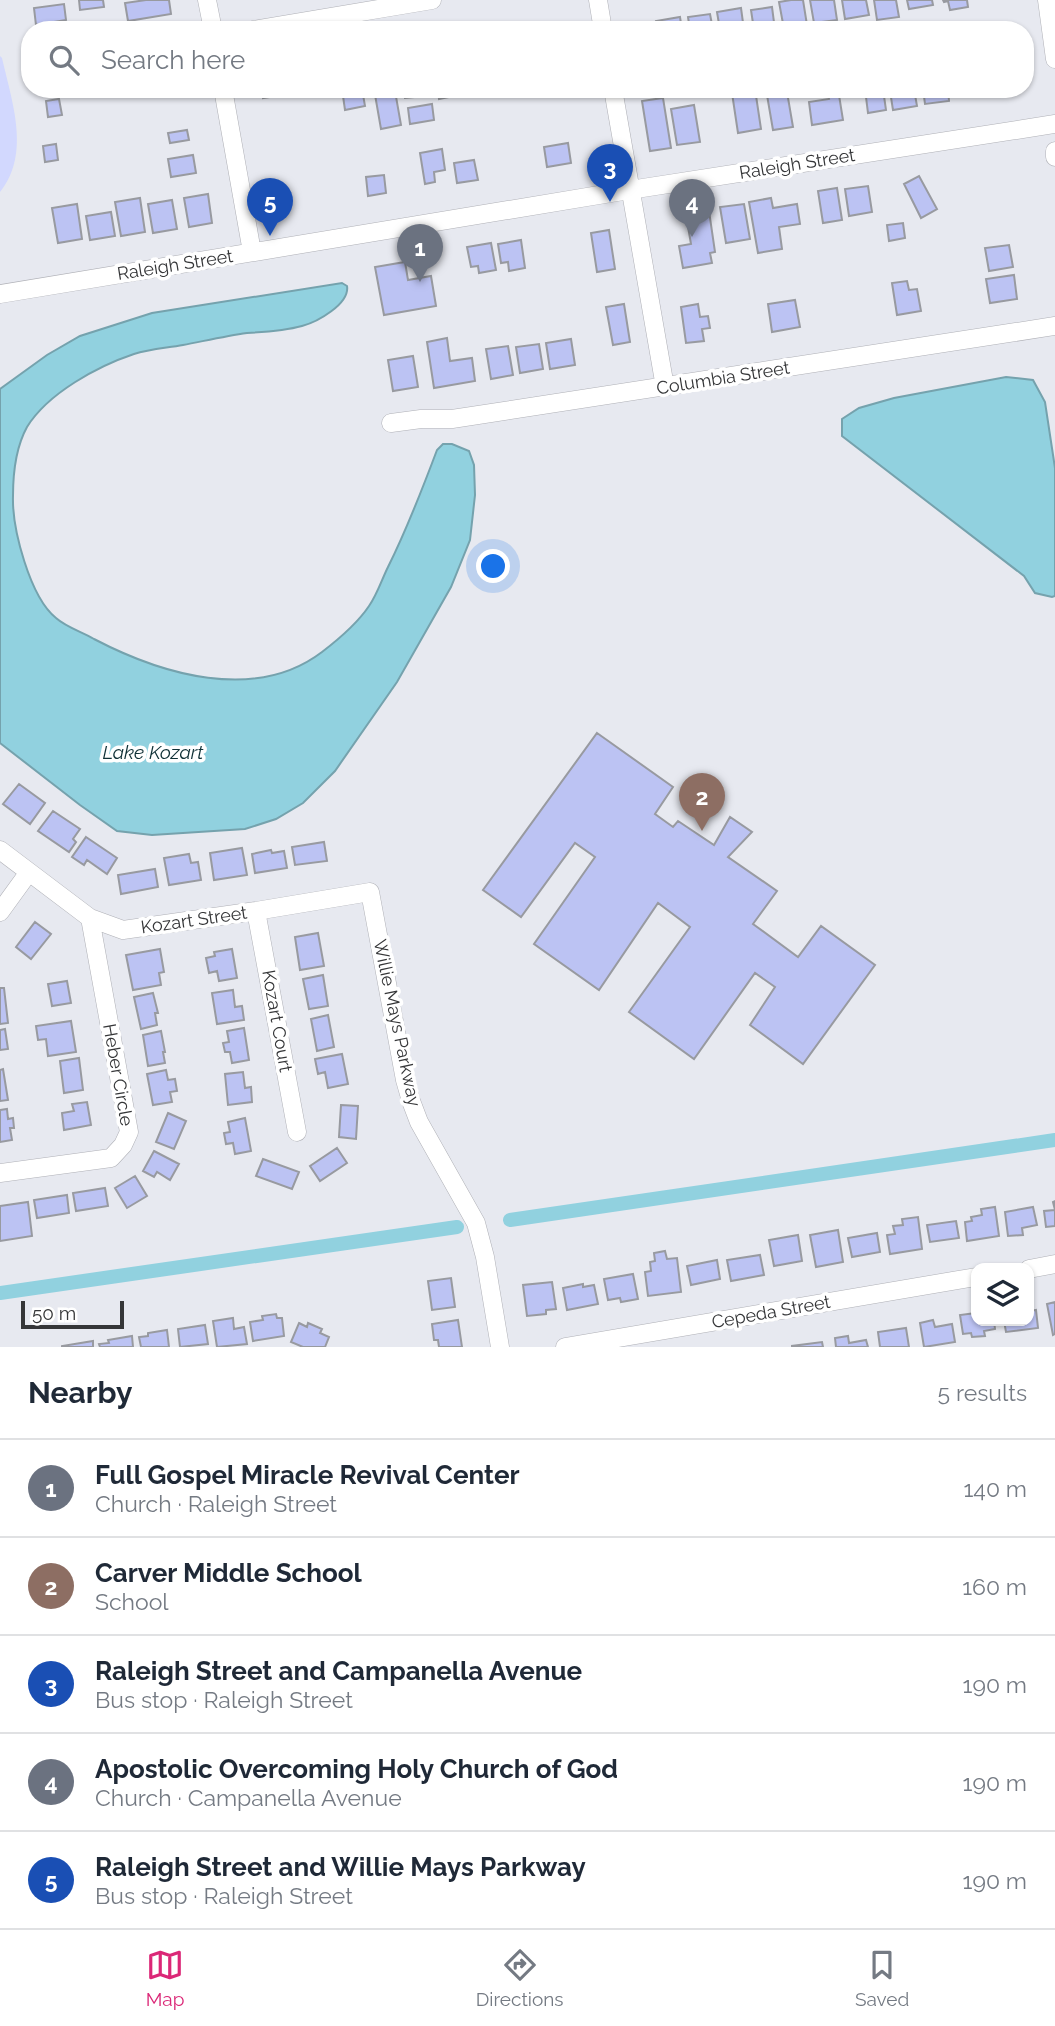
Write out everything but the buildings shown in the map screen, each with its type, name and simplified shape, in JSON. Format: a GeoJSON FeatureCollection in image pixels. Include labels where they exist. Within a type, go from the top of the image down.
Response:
{"type":"FeatureCollection","features":[{"type":"Feature","properties":{"kind":"street"},"geometry":{"type":"LineString","coordinates":[[207,0],[211,21]]}},
{"type":"Feature","properties":{"kind":"street"},"geometry":{"type":"LineString","coordinates":[[307,21],[432,0]]}},
{"type":"Feature","properties":{"kind":"street"},"geometry":{"type":"LineString","coordinates":[[598,0],[602,21]]}},
{"type":"Feature","properties":{"kind":"street"},"geometry":{"type":"LineString","coordinates":[[1047,0],[1054,32],[1055,58]]}},
{"type":"Feature","properties":{"kind":"street"},"geometry":{"type":"LineString","coordinates":[[225,98],[252,252]]}},
{"type":"Feature","properties":{"kind":"street"},"geometry":{"type":"LineString","coordinates":[[616,98],[665,387]]}},
{"type":"Feature","properties":{"kind":"street","name":"Raleigh Street"},"geometry":{"type":"LineString","coordinates":[[0,294],[631,190],[1055,124]]}},
{"type":"Feature","properties":{"kind":"street"},"geometry":{"type":"LineString","coordinates":[[1055,151],[1055,157]]}},
{"type":"Feature","properties":{"kind":"street","name":"Columbia Street"},"geometry":{"type":"LineString","coordinates":[[391,423],[453,419],[1055,326]]}},
{"type":"Feature","properties":{"kind":"street","name":"Kozart Street"},"geometry":{"type":"LineString","coordinates":[[0,850],[90,918],[123,930],[370,892]]}},
{"type":"Feature","properties":{"kind":"street"},"geometry":{"type":"LineString","coordinates":[[0,912],[29,872]]}},
{"type":"Feature","properties":{"kind":"street","name":"Willie Mays Parkway"},"geometry":{"type":"LineString","coordinates":[[370,892],[411,1101],[419,1122],[476,1223],[485,1257],[500,1347]]}},
{"type":"Feature","properties":{"kind":"street","name":"Kozart Court"},"geometry":{"type":"LineString","coordinates":[[256,911],[297,1132]]}},
{"type":"Feature","properties":{"kind":"street","name":"Heber Circle"},"geometry":{"type":"LineString","coordinates":[[0,1172],[111,1158],[123,1145],[129,1132],[90,918]]}},
{"type":"Feature","properties":{"kind":"street"},"geometry":{"type":"LineString","coordinates":[[1034,1268],[1055,1264]]}},
{"type":"Feature","properties":{"kind":"street","name":"Cepeda Street"},"geometry":{"type":"LineString","coordinates":[[565,1347],[971,1278]]}},
{"type":"Feature","properties":{"kind":"shaded area"},"geometry":{"type":"Polygon","coordinates":[[[0,56],[14,110],[17,145],[15,161],[0,192],[0,56]]]}},
{"type":"Feature","properties":{"kind":"water","name":"Lake Kozart"},"geometry":{"type":"Polygon","coordinates":[[[342,283],[347,286],[347,293],[338,306],[308,324],[146,351],[90,373],[48,403],[23,435],[14,479],[13,510],[24,562],[38,595],[47,608],[64,624],[148,663],[208,678],[238,680],[268,676],[296,668],[322,652],[347,631],[374,597],[408,524],[437,450],[443,444],[452,444],[469,451],[474,465],[475,495],[470,540],[451,587],[397,682],[335,771],[303,803],[276,819],[245,829],[152,835],[117,831],[0,743],[0,389],[47,355],[80,336],[152,313],[342,283]]]}},
{"type":"Feature","properties":{"kind":"water"},"geometry":{"type":"Polygon","coordinates":[[[1006,377],[1033,380],[1045,402],[1055,468],[1055,596],[1052,597],[1035,593],[1024,576],[842,436],[842,419],[859,408],[894,398],[1006,377]]]}},
{"type":"Feature","properties":{"kind":"waterway"},"geometry":{"type":"LineString","coordinates":[[510,1220],[1055,1140]]}},
{"type":"Feature","properties":{"kind":"waterway"},"geometry":{"type":"LineString","coordinates":[[0,1293],[457,1227]]}},
{"type":"Feature","properties":{"kind":"place","name":"Raleigh Street and Campanella Avenue"},"geometry":{"type":"Point","coordinates":[610,202]}},
{"type":"Feature","properties":{"kind":"place","name":"Raleigh Street and Willie Mays Parkway"},"geometry":{"type":"Point","coordinates":[270,236]}},
{"type":"Feature","properties":{"kind":"place","name":"Apostolic Overcoming Holy Church of God"},"geometry":{"type":"Point","coordinates":[692,237]}},
{"type":"Feature","properties":{"kind":"place","name":"Full Gospel Miracle Revival Center"},"geometry":{"type":"Point","coordinates":[420,282]}},
{"type":"Feature","properties":{"kind":"place","name":"Carver Middle School"},"geometry":{"type":"Point","coordinates":[702,831]}}]}
